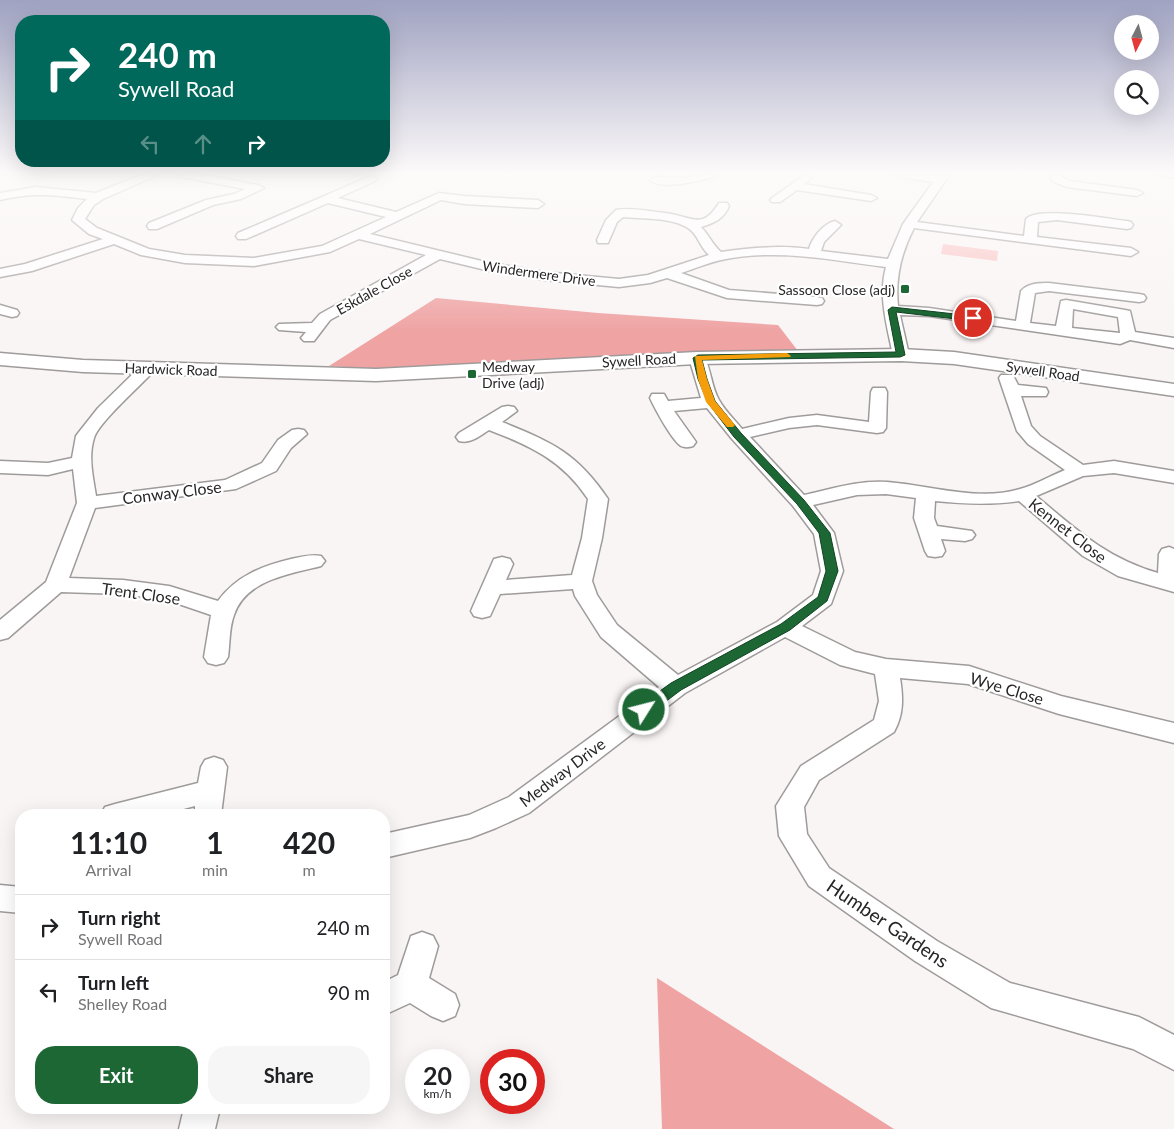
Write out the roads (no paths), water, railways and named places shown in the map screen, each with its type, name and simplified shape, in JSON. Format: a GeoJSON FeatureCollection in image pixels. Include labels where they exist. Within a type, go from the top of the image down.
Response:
{"type":"FeatureCollection","features":[{"type":"Feature","properties":{"kind":"street"},"geometry":{"type":"LineString","coordinates":[[87,227],[93,231],[146,252],[185,259],[254,262],[324,249],[376,227]]}},
{"type":"Feature","properties":{"kind":"street"},"geometry":{"type":"LineString","coordinates":[[242,236],[263,227]]}},
{"type":"Feature","properties":{"kind":"street"},"geometry":{"type":"LineString","coordinates":[[603,240],[609,227]]}},
{"type":"Feature","properties":{"kind":"street"},"geometry":{"type":"LineString","coordinates":[[694,227],[702,235],[706,246],[718,256]]}},
{"type":"Feature","properties":{"kind":"street"},"geometry":{"type":"LineString","coordinates":[[814,254],[818,240],[834,227]]}},
{"type":"Feature","properties":{"kind":"street"},"geometry":{"type":"LineString","coordinates":[[900,355],[890,287],[892,264],[909,227]]}},
{"type":"Feature","properties":{"kind":"street"},"geometry":{"type":"LineString","coordinates":[[930,227],[1131,252]]}},
{"type":"Feature","properties":{"kind":"street"},"geometry":{"type":"LineString","coordinates":[[1030,240],[1031,227]]}},
{"type":"Feature","properties":{"kind":"street","name":"Windermere Drive"},"geometry":{"type":"LineString","coordinates":[[358,236],[490,267],[585,281],[619,283],[650,279],[670,274],[718,256],[754,250],[776,250],[892,264]]}},
{"type":"Feature","properties":{"kind":"street"},"geometry":{"type":"LineString","coordinates":[[0,273],[27,268],[114,240]]}},
{"type":"Feature","properties":{"kind":"street","name":"Eskdale Close"},"geometry":{"type":"LineString","coordinates":[[284,327],[311,333],[325,317],[437,255]]}},
{"type":"Feature","properties":{"kind":"street"},"geometry":{"type":"LineString","coordinates":[[670,274],[727,294],[816,301]]}},
{"type":"Feature","properties":{"kind":"street"},"geometry":{"type":"LineString","coordinates":[[1022,326],[1028,291],[1035,288],[1138,298]]}},
{"type":"Feature","properties":{"kind":"street"},"geometry":{"type":"LineString","coordinates":[[1066,332],[1063,325],[1066,304],[1125,314],[1128,335]]}},
{"type":"Feature","properties":{"kind":"street"},"geometry":{"type":"LineString","coordinates":[[892,310],[938,313],[1120,340],[1128,335],[1174,343]]}},
{"type":"Feature","properties":{"kind":"street","name":"Sywell Road"},"geometry":{"type":"LineString","coordinates":[[342,375],[416,374],[549,364],[698,358],[900,355],[954,358],[1174,390]]}},
{"type":"Feature","properties":{"kind":"street","name":"Medway Drive"},"geometry":{"type":"LineString","coordinates":[[390,845],[448,834],[502,814],[519,805],[676,687],[785,627],[823,599],[832,571],[824,533],[800,502],[738,435],[711,402],[702,379],[698,358]]}},
{"type":"Feature","properties":{"kind":"street","name":"Hardwick Road"},"geometry":{"type":"LineString","coordinates":[[0,359],[148,368],[342,375]]}},
{"type":"Feature","properties":{"kind":"street"},"geometry":{"type":"LineString","coordinates":[[0,632],[56,585],[86,503],[81,461],[85,436],[104,412],[148,368]]}},
{"type":"Feature","properties":{"kind":"street"},"geometry":{"type":"LineString","coordinates":[[1040,392],[1009,384],[1024,427],[1034,440],[1079,471]]}},
{"type":"Feature","properties":{"kind":"street"},"geometry":{"type":"LineString","coordinates":[[738,435],[788,423],[817,420],[877,428],[879,392]]}},
{"type":"Feature","properties":{"kind":"street"},"geometry":{"type":"LineString","coordinates":[[687,442],[660,402],[711,402]]}},
{"type":"Feature","properties":{"kind":"street"},"geometry":{"type":"LineString","coordinates":[[465,437],[508,411]]}},
{"type":"Feature","properties":{"kind":"street"},"geometry":{"type":"LineString","coordinates":[[488,424],[524,437],[553,454],[579,473],[598,499],[592,538],[580,581],[586,596],[609,631],[676,687]]}},
{"type":"Feature","properties":{"kind":"street","name":"Conway Close"},"geometry":{"type":"LineString","coordinates":[[86,503],[229,485],[269,467],[284,444],[298,434]]}},
{"type":"Feature","properties":{"kind":"street"},"geometry":{"type":"LineString","coordinates":[[0,467],[48,469],[81,461]]}},
{"type":"Feature","properties":{"kind":"street"},"geometry":{"type":"LineString","coordinates":[[800,502],[857,489],[886,488],[959,498],[994,499],[1023,495],[1079,471],[1114,467],[1174,477]]}},
{"type":"Feature","properties":{"kind":"street"},"geometry":{"type":"LineString","coordinates":[[926,493],[924,518],[935,551]]}},
{"type":"Feature","properties":{"kind":"street","name":"Kennet Close"},"geometry":{"type":"LineString","coordinates":[[1023,495],[1090,551],[1126,571],[1172,584],[1169,554]]}},
{"type":"Feature","properties":{"kind":"street"},"geometry":{"type":"LineString","coordinates":[[929,532],[965,535]]}},
{"type":"Feature","properties":{"kind":"street"},"geometry":{"type":"LineString","coordinates":[[216,657],[224,611],[244,585],[273,569],[314,561]]}},
{"type":"Feature","properties":{"kind":"street"},"geometry":{"type":"LineString","coordinates":[[482,611],[502,564]]}},
{"type":"Feature","properties":{"kind":"street"},"geometry":{"type":"LineString","coordinates":[[492,585],[503,587],[580,581]]}},
{"type":"Feature","properties":{"kind":"street","name":"Trent Close"},"geometry":{"type":"LineString","coordinates":[[56,585],[123,587],[169,593],[224,611]]}},
{"type":"Feature","properties":{"kind":"street","name":"Wye Close"},"geometry":{"type":"LineString","coordinates":[[785,627],[848,659],[886,668],[969,675],[1059,704],[1174,733]]}},
{"type":"Feature","properties":{"kind":"street","name":"Humber Gardens"},"geometry":{"type":"LineString","coordinates":[[886,668],[891,701],[884,724],[810,772],[790,806],[793,836],[819,877],[926,951],[1003,997],[1139,1034],[1174,1052]]}},
{"type":"Feature","properties":{"kind":"street"},"geometry":{"type":"LineString","coordinates":[[138,809],[211,790]]}},
{"type":"Feature","properties":{"kind":"street"},"geometry":{"type":"LineString","coordinates":[[0,898],[15,899]]}},
{"type":"Feature","properties":{"kind":"street"},"geometry":{"type":"LineString","coordinates":[[422,946],[397,992],[443,1005]]}},
{"type":"Feature","properties":{"kind":"street"},"geometry":{"type":"LineString","coordinates":[[197,1129],[201,1114]]}},
{"type":"Feature","properties":{"kind":"place","name":"Sassoon Close (adj)"},"geometry":{"type":"Point","coordinates":[905,289]}},
{"type":"Feature","properties":{"kind":"place","name":"Medway Drive (adj)"},"geometry":{"type":"Point","coordinates":[472,374]}}]}
